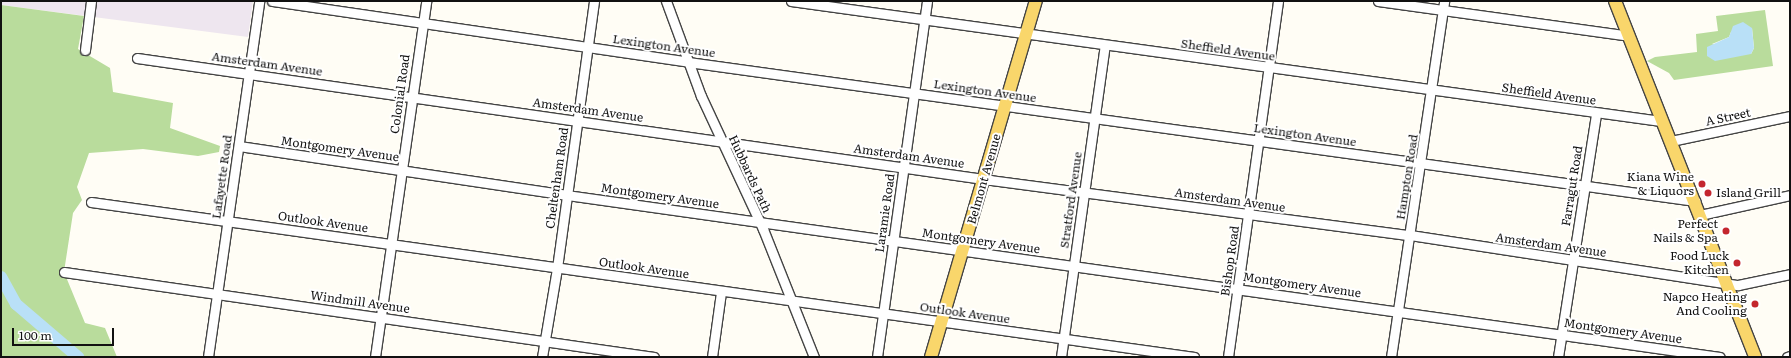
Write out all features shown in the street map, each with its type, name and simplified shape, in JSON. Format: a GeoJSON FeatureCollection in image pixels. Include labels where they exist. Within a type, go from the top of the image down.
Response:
{"type":"FeatureCollection","features":[{"type":"Feature","properties":{"kind":"main road","name":"Belmont Avenue"},"geometry":{"type":"LineString","coordinates":[[931,357],[1036,1]]}},
{"type":"Feature","properties":{"kind":"main road"},"geometry":{"type":"LineString","coordinates":[[1615,1],[1755,357]]}},
{"type":"Feature","properties":{"kind":"street"},"geometry":{"type":"LineString","coordinates":[[85,50],[92,1]]}},
{"type":"Feature","properties":{"kind":"street","name":"Lafayette Road"},"geometry":{"type":"LineString","coordinates":[[208,357],[259,1]]}},
{"type":"Feature","properties":{"kind":"street","name":"Lexington Avenue"},"geometry":{"type":"LineString","coordinates":[[272,1],[587,48],[1694,201]]}},
{"type":"Feature","properties":{"kind":"street","name":"Colonial Road"},"geometry":{"type":"LineString","coordinates":[[375,357],[426,1]]}},
{"type":"Feature","properties":{"kind":"street","name":"Cheltenham Road"},"geometry":{"type":"LineString","coordinates":[[542,357],[557,268],[594,1]]}},
{"type":"Feature","properties":{"kind":"street","name":"Hubbards Path"},"geometry":{"type":"LineString","coordinates":[[666,1],[688,62],[721,141],[759,222],[814,357]]}},
{"type":"Feature","properties":{"kind":"street","name":"Sheffield Avenue"},"geometry":{"type":"LineString","coordinates":[[791,1],[1105,46],[1661,121]]}},
{"type":"Feature","properties":{"kind":"street","name":"Laramie Road"},"geometry":{"type":"LineString","coordinates":[[877,357],[927,1]]}},
{"type":"Feature","properties":{"kind":"street","name":"Bishop Road"},"geometry":{"type":"LineString","coordinates":[[1228,357],[1278,1]]}},
{"type":"Feature","properties":{"kind":"street"},"geometry":{"type":"LineString","coordinates":[[1378,1],[1443,6],[1629,36]]}},
{"type":"Feature","properties":{"kind":"street","name":"Hampton Road"},"geometry":{"type":"LineString","coordinates":[[1391,357],[1421,164],[1443,6]]}},
{"type":"Feature","properties":{"kind":"street","name":"Stratford Avenue"},"geometry":{"type":"LineString","coordinates":[[1061,357],[1105,46]]}},
{"type":"Feature","properties":{"kind":"street","name":"Amsterdam Avenue"},"geometry":{"type":"LineString","coordinates":[[138,58],[1248,216],[1410,235],[1738,285],[1790,274]]}},
{"type":"Feature","properties":{"kind":"street","name":"Farragut Road"},"geometry":{"type":"LineString","coordinates":[[1558,357],[1596,113]]}},
{"type":"Feature","properties":{"kind":"street","name":"A Street"},"geometry":{"type":"LineString","coordinates":[[1671,141],[1790,116]]}},
{"type":"Feature","properties":{"kind":"street","name":"Montgomery Avenue"},"geometry":{"type":"LineString","coordinates":[[239,146],[567,195],[1398,310],[1720,357]]}},
{"type":"Feature","properties":{"kind":"street"},"geometry":{"type":"LineString","coordinates":[[1700,215],[1790,195]]}},
{"type":"Feature","properties":{"kind":"street","name":"Outlook Avenue"},"geometry":{"type":"LineString","coordinates":[[91,202],[792,302],[1194,357]]}},
{"type":"Feature","properties":{"kind":"street","name":"Windmill Avenue"},"geometry":{"type":"LineString","coordinates":[[64,272],[654,357]]}},
{"type":"Feature","properties":{"kind":"street"},"geometry":{"type":"LineString","coordinates":[[712,357],[721,292]]}},
{"type":"Feature","properties":{"kind":"street"},"geometry":{"type":"LineString","coordinates":[[1786,357],[1790,356]]}},
{"type":"Feature","properties":{"kind":"shaded area"},"geometry":{"type":"Polygon","coordinates":[[[1,1],[253,1],[248,37],[1,5],[1,1]]]}},
{"type":"Feature","properties":{"kind":"green space"},"geometry":{"type":"Polygon","coordinates":[[[1,5],[84,16],[78,49],[110,68],[113,92],[173,103],[170,128],[220,146],[219,152],[198,156],[143,149],[89,153],[77,187],[82,200],[73,213],[64,272],[85,323],[105,328],[117,357],[1,357],[1,5]]]}},
{"type":"Feature","properties":{"kind":"green space"},"geometry":{"type":"Polygon","coordinates":[[[1765,10],[1773,66],[1674,80],[1669,73],[1647,61],[1655,57],[1697,52],[1696,34],[1718,31],[1716,16],[1765,10]],[[1752,28],[1731,32],[1729,37],[1712,44],[1751,54],[1754,48],[1752,28]]]}},
{"type":"Feature","properties":{"kind":"water"},"geometry":{"type":"Polygon","coordinates":[[[1743,22],[1752,28],[1754,48],[1751,54],[1715,61],[1707,56],[1707,47],[1729,37],[1733,26],[1743,22]]]}},
{"type":"Feature","properties":{"kind":"waterway"},"geometry":{"type":"LineString","coordinates":[[1,277],[16,304],[78,357]]}},
{"type":"Feature","properties":{"kind":"place","name":"Kiana Wine & Liquors"},"geometry":{"type":"Point","coordinates":[1702,184]}},
{"type":"Feature","properties":{"kind":"place","name":"Island Grill"},"geometry":{"type":"Point","coordinates":[1708,193]}},
{"type":"Feature","properties":{"kind":"place","name":"Perfect Nails & Spa"},"geometry":{"type":"Point","coordinates":[1726,231]}},
{"type":"Feature","properties":{"kind":"place","name":"Food Luck Kitchen"},"geometry":{"type":"Point","coordinates":[1737,263]}},
{"type":"Feature","properties":{"kind":"place","name":"Napco Heating And Cooling"},"geometry":{"type":"Point","coordinates":[1755,304]}}]}
